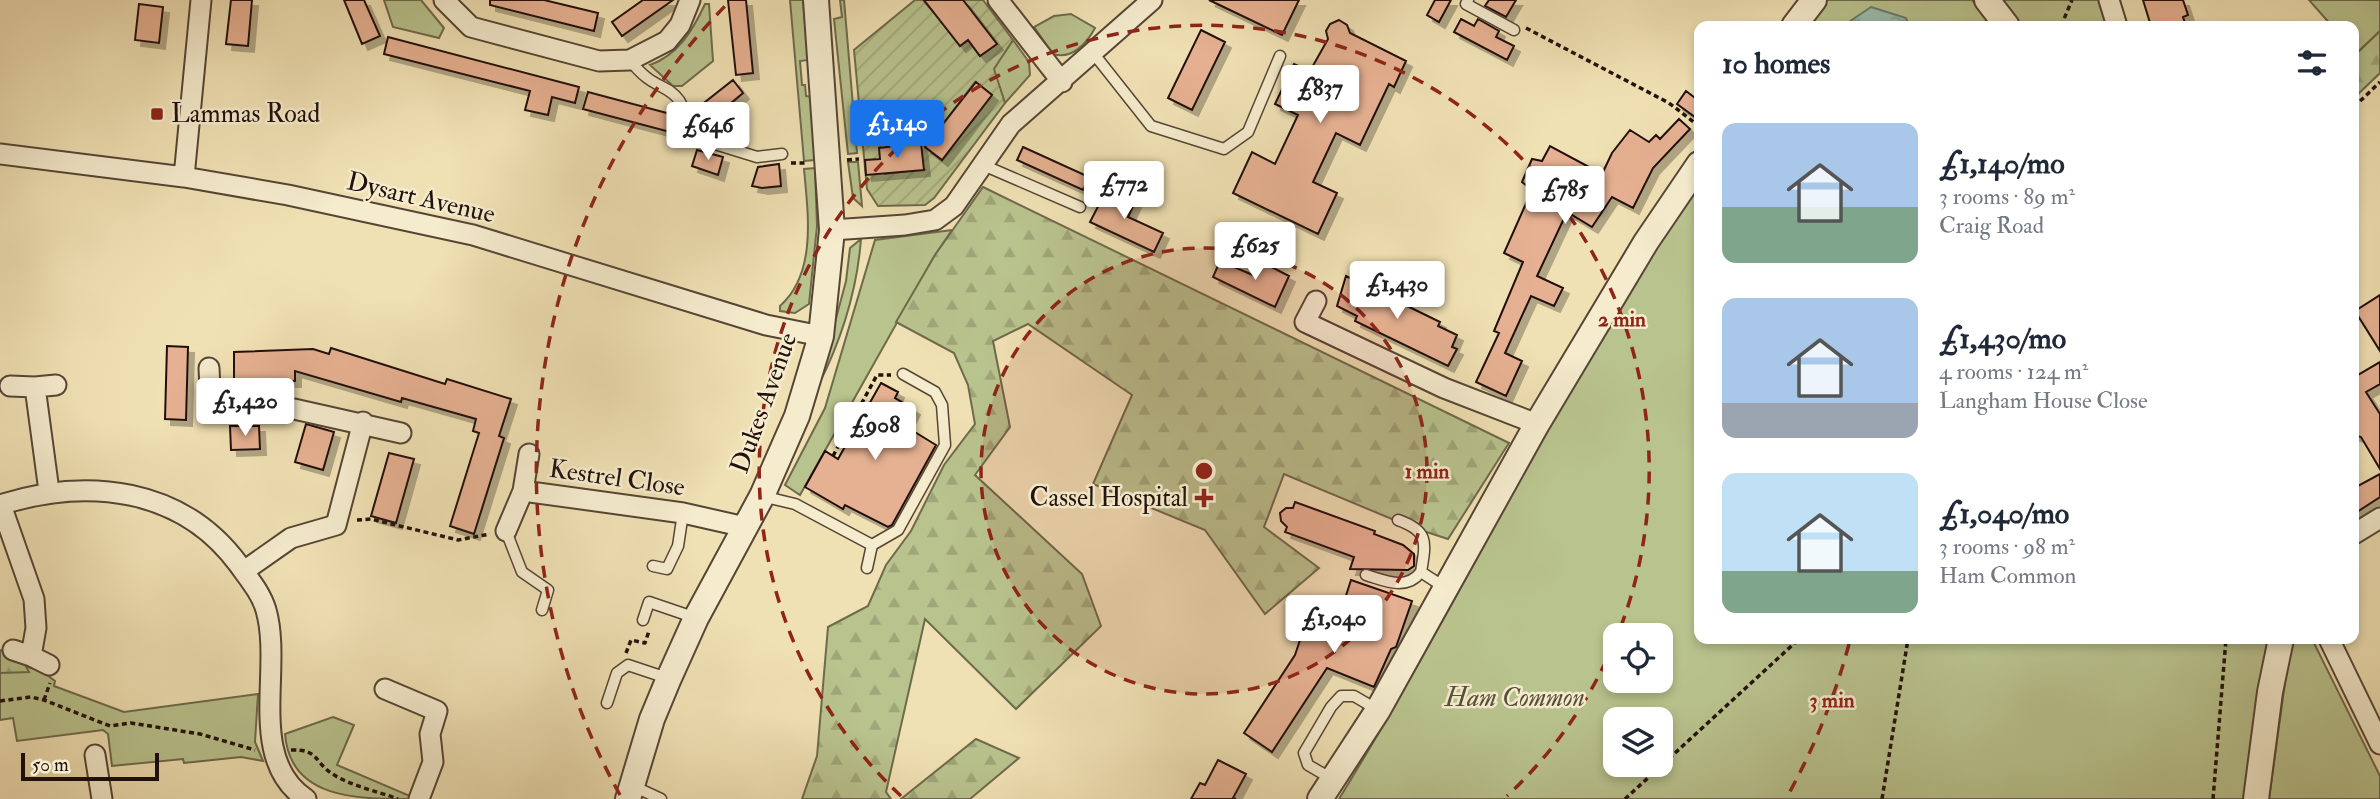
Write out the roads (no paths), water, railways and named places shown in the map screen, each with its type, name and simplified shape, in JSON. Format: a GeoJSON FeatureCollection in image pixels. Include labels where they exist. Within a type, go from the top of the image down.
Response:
{"type":"FeatureCollection","features":[{"type":"Feature","properties":{"kind":"street"},"geometry":{"type":"LineString","coordinates":[[184,177],[201,0]]}},
{"type":"Feature","properties":{"kind":"street"},"geometry":{"type":"LineString","coordinates":[[443,0],[471,27],[599,61],[630,60],[667,41],[680,24],[690,0]]}},
{"type":"Feature","properties":{"kind":"street","name":"Dukes Avenue"},"geometry":{"type":"LineString","coordinates":[[630,792],[669,678],[696,618],[762,496],[797,416],[821,336],[832,230],[816,0]]}},
{"type":"Feature","properties":{"kind":"street"},"geometry":{"type":"LineString","coordinates":[[998,0],[1062,82]]}},
{"type":"Feature","properties":{"kind":"street"},"geometry":{"type":"LineString","coordinates":[[832,230],[935,220],[954,206],[1011,124],[1094,54],[1152,0]]}},
{"type":"Feature","properties":{"kind":"street"},"geometry":{"type":"LineString","coordinates":[[1798,21],[1814,0]]}},
{"type":"Feature","properties":{"kind":"street"},"geometry":{"type":"LineString","coordinates":[[1987,0],[2003,21]]}},
{"type":"Feature","properties":{"kind":"street"},"geometry":{"type":"LineString","coordinates":[[2109,0],[2116,21]]}},
{"type":"Feature","properties":{"kind":"street","name":"Dysart Avenue"},"geometry":{"type":"LineString","coordinates":[[0,154],[184,177],[288,195],[473,235],[766,325],[821,336]]}},
{"type":"Feature","properties":{"kind":"street"},"geometry":{"type":"LineString","coordinates":[[1326,789],[1378,710],[1537,424],[1646,242],[1694,170]]}},
{"type":"Feature","properties":{"kind":"street"},"geometry":{"type":"LineString","coordinates":[[1316,301],[1305,322],[1444,388],[1537,424]]}},
{"type":"Feature","properties":{"kind":"street"},"geometry":{"type":"LineString","coordinates":[[209,368],[211,410],[294,409],[363,422],[401,433]]}},
{"type":"Feature","properties":{"kind":"street"},"geometry":{"type":"LineString","coordinates":[[10,386],[56,385]]}},
{"type":"Feature","properties":{"kind":"street"},"geometry":{"type":"LineString","coordinates":[[35,387],[49,491]]}},
{"type":"Feature","properties":{"kind":"street"},"geometry":{"type":"LineString","coordinates":[[244,572],[291,538],[336,525],[363,422]]}},
{"type":"Feature","properties":{"kind":"street","name":"Kestrel Close"},"geometry":{"type":"LineString","coordinates":[[508,526],[523,491],[529,454]]}},
{"type":"Feature","properties":{"kind":"street"},"geometry":{"type":"LineString","coordinates":[[49,665],[22,653],[36,628],[34,599],[1,505],[49,491],[112,491],[134,494],[201,525],[222,541],[265,608],[273,664],[269,726],[282,775],[306,799]]}},
{"type":"Feature","properties":{"kind":"street","name":"Kestrel Close"},"geometry":{"type":"LineString","coordinates":[[523,491],[683,513],[745,527]]}},
{"type":"Feature","properties":{"kind":"street"},"geometry":{"type":"LineString","coordinates":[[2359,531],[2380,518]]}},
{"type":"Feature","properties":{"kind":"street"},"geometry":{"type":"LineString","coordinates":[[2256,799],[2280,644]]}},
{"type":"Feature","properties":{"kind":"street"},"geometry":{"type":"LineString","coordinates":[[2331,644],[2380,744]]}},
{"type":"Feature","properties":{"kind":"street"},"geometry":{"type":"LineString","coordinates":[[385,690],[437,711],[430,734],[433,762],[419,799]]}},
{"type":"Feature","properties":{"kind":"street"},"geometry":{"type":"LineString","coordinates":[[95,755],[102,799]]}},
{"type":"Feature","properties":{"kind":"lane"},"geometry":{"type":"LineString","coordinates":[[1468,0],[1466,5],[1514,30]]}},
{"type":"Feature","properties":{"kind":"lane"},"geometry":{"type":"LineString","coordinates":[[1094,54],[1151,127],[1224,149],[1248,132],[1280,55]]}},
{"type":"Feature","properties":{"kind":"lane"},"geometry":{"type":"LineString","coordinates":[[630,60],[643,78],[678,94],[686,109],[690,136],[757,157],[782,154]]}},
{"type":"Feature","properties":{"kind":"lane"},"geometry":{"type":"LineString","coordinates":[[983,165],[1080,206]]}},
{"type":"Feature","properties":{"kind":"lane"},"geometry":{"type":"LineString","coordinates":[[867,568],[872,545],[898,530],[945,445],[942,405],[935,392],[903,374]]}},
{"type":"Feature","properties":{"kind":"lane"},"geometry":{"type":"LineString","coordinates":[[762,496],[794,504],[872,545]]}},
{"type":"Feature","properties":{"kind":"lane"},"geometry":{"type":"LineString","coordinates":[[653,566],[667,569],[678,546],[683,513]]}},
{"type":"Feature","properties":{"kind":"lane"},"geometry":{"type":"LineString","coordinates":[[1366,575],[1401,584],[1416,578],[1421,572],[1425,551],[1422,533],[1416,527],[1398,520]]}},
{"type":"Feature","properties":{"kind":"lane"},"geometry":{"type":"LineString","coordinates":[[508,526],[523,572],[548,590],[542,610]]}},
{"type":"Feature","properties":{"kind":"lane"},"geometry":{"type":"LineString","coordinates":[[1421,572],[1444,587]]}},
{"type":"Feature","properties":{"kind":"lane"},"geometry":{"type":"LineString","coordinates":[[643,620],[649,601],[696,618]]}},
{"type":"Feature","properties":{"kind":"lane"},"geometry":{"type":"LineString","coordinates":[[607,703],[617,673],[628,665],[669,678]]}},
{"type":"Feature","properties":{"kind":"lane"},"geometry":{"type":"LineString","coordinates":[[1326,789],[1308,765],[1304,753],[1331,706],[1341,696],[1353,696],[1378,710]]}},
{"type":"Feature","properties":{"kind":"lane"},"geometry":{"type":"LineString","coordinates":[[630,792],[661,799]]}},
{"type":"Feature","properties":{"kind":"water"},"geometry":{"type":"Polygon","coordinates":[[[1871,7],[1906,18],[1907,21],[1850,21],[1871,7]]]}},
{"type":"Feature","properties":{"kind":"place","name":"Lammas Road"},"geometry":{"type":"Point","coordinates":[157,114]}},
{"type":"Feature","properties":{"kind":"place","name":"Cassel Hospital"},"geometry":{"type":"Point","coordinates":[1204,498]}},
{"type":"Feature","properties":{"kind":"park label","name":"Ham Common"},"geometry":{"type":"Point","coordinates":[1515,698]}}]}
